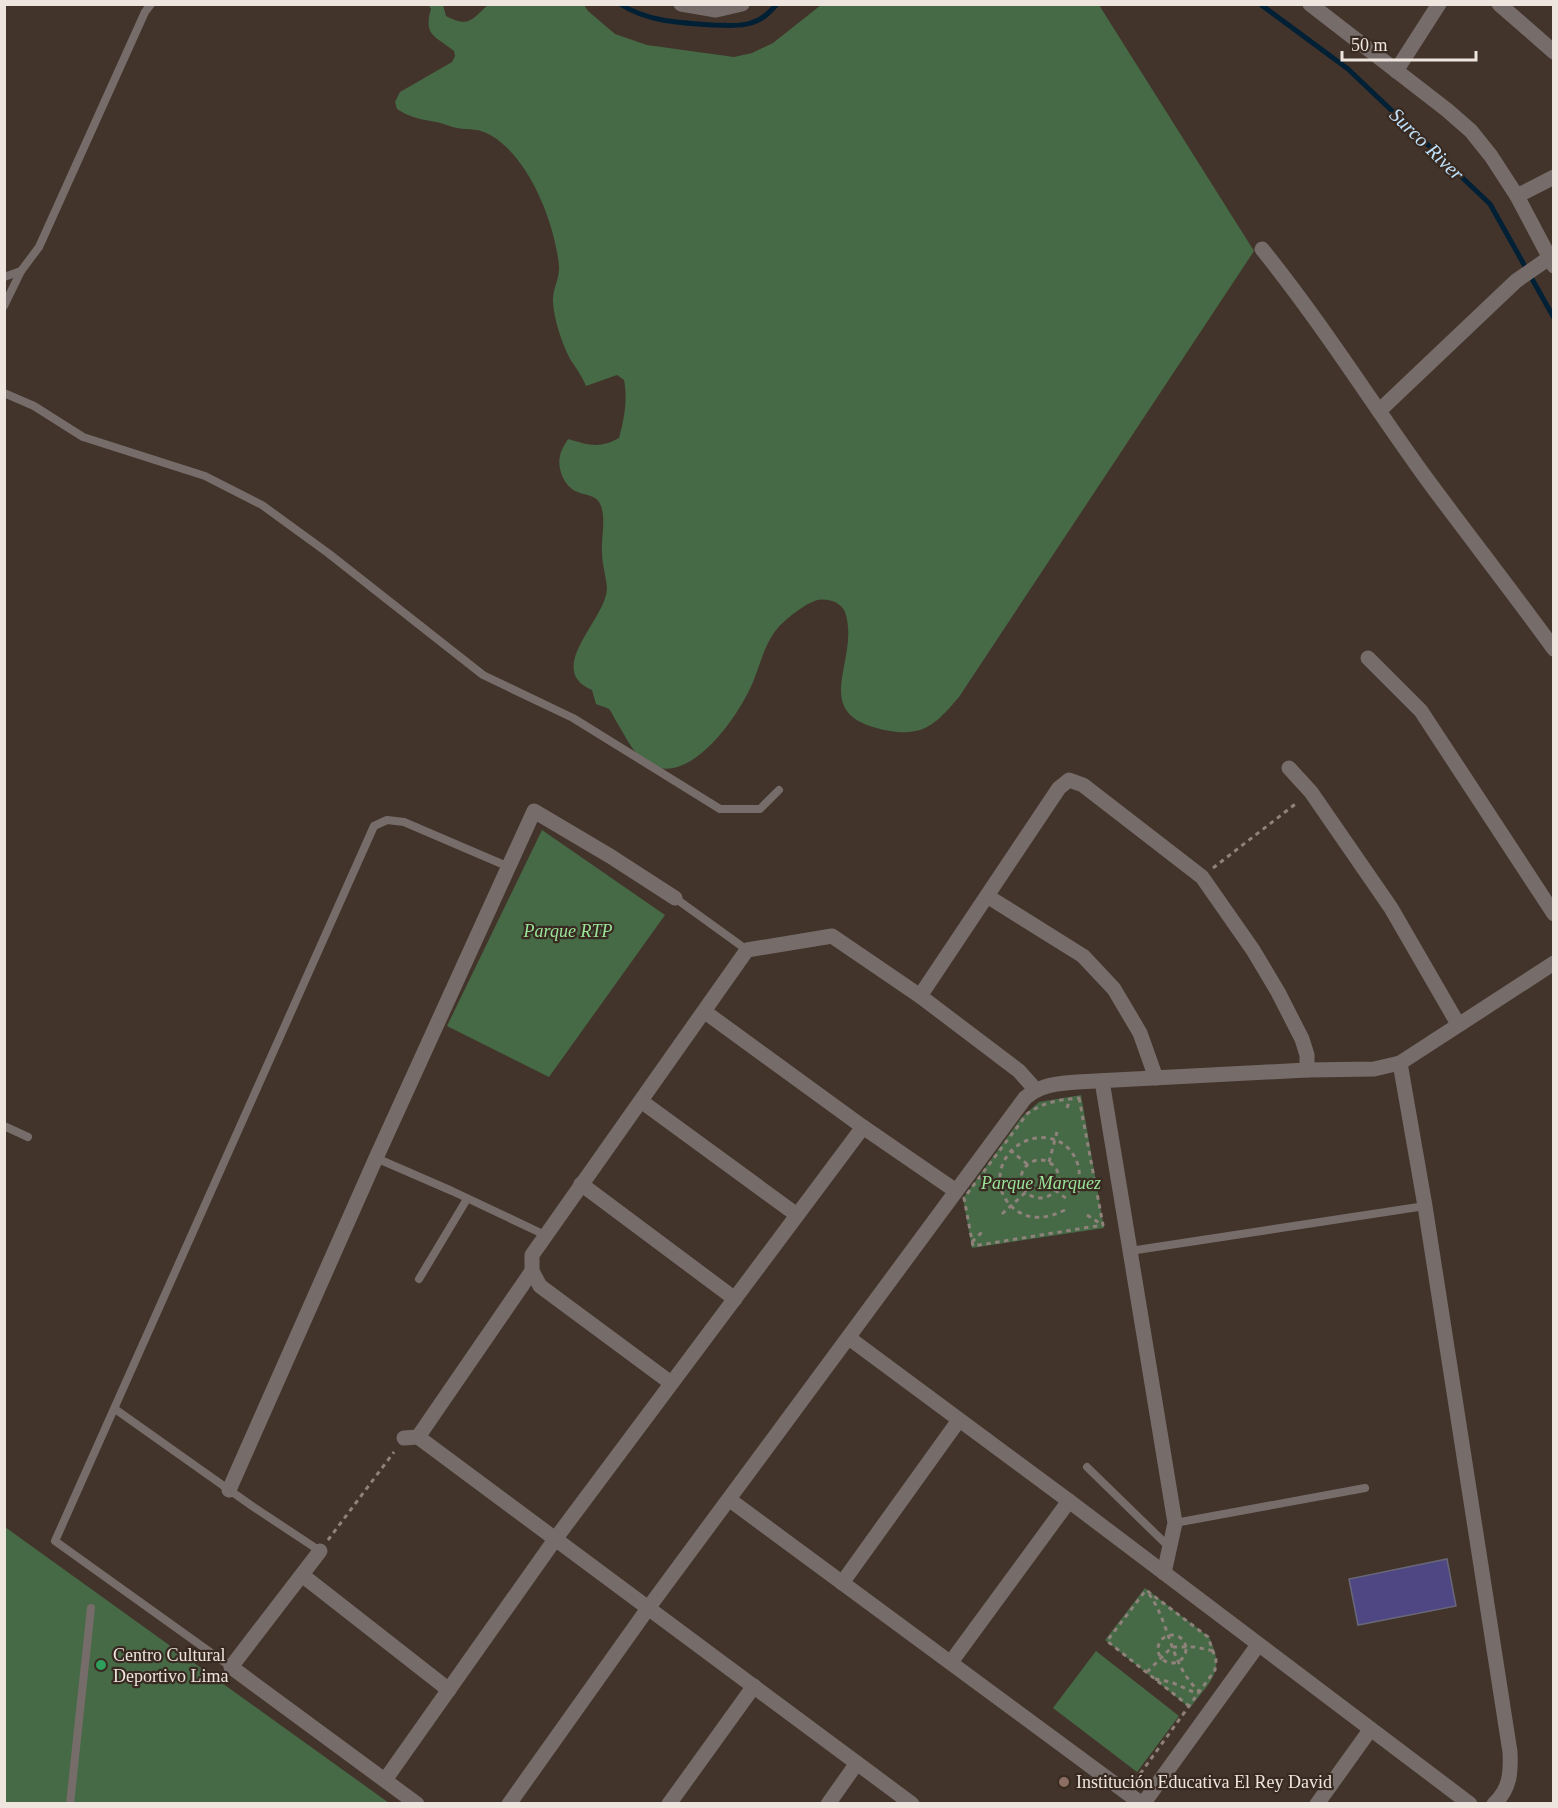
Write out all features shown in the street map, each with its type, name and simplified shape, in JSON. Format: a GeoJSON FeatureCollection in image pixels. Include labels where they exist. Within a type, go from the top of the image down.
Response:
{"type":"FeatureCollection","features":[{"type":"Feature","properties":{"kind":"street"},"geometry":{"type":"LineString","coordinates":[[681,4],[716,10],[742,4]]}},
{"type":"Feature","properties":{"kind":"street"},"geometry":{"type":"LineString","coordinates":[[1310,4],[1471,131],[1491,156],[1517,196],[1547,263],[1521,276],[1379,411]]}},
{"type":"Feature","properties":{"kind":"street"},"geometry":{"type":"LineString","coordinates":[[1396,70],[1439,4]]}},
{"type":"Feature","properties":{"kind":"street"},"geometry":{"type":"LineString","coordinates":[[1500,4],[1554,52]]}},
{"type":"Feature","properties":{"kind":"street"},"geometry":{"type":"LineString","coordinates":[[1517,196],[1554,177]]}},
{"type":"Feature","properties":{"kind":"street"},"geometry":{"type":"LineString","coordinates":[[1262,249],[1554,649]]}},
{"type":"Feature","properties":{"kind":"street"},"geometry":{"type":"LineString","coordinates":[[1368,658],[1421,711],[1554,914]]}},
{"type":"Feature","properties":{"kind":"street"},"geometry":{"type":"LineString","coordinates":[[1289,768],[1311,792],[1390,908],[1458,1024]]}},
{"type":"Feature","properties":{"kind":"street"},"geometry":{"type":"LineString","coordinates":[[920,996],[1059,788],[1069,780],[1083,785],[1202,876],[1253,950],[1278,992],[1302,1039],[1307,1055],[1307,1070]]}},
{"type":"Feature","properties":{"kind":"street"},"geometry":{"type":"LineString","coordinates":[[229,1490],[376,1158],[534,811],[675,898]]}},
{"type":"Feature","properties":{"kind":"street"},"geometry":{"type":"LineString","coordinates":[[987,896],[1083,956],[1114,989],[1140,1033],[1156,1078]]}},
{"type":"Feature","properties":{"kind":"street"},"geometry":{"type":"LineString","coordinates":[[671,1383],[540,1286],[532,1271],[532,1255],[747,950],[832,936],[920,996],[1019,1071],[1035,1089]]}},
{"type":"Feature","properties":{"kind":"street"},"geometry":{"type":"LineString","coordinates":[[509,1803],[649,1607],[956,1191],[1000,1142],[1025,1098],[1035,1089],[1049,1085],[1102,1081],[1307,1070],[1374,1069],[1400,1063],[1554,963]]}},
{"type":"Feature","properties":{"kind":"street"},"geometry":{"type":"LineString","coordinates":[[705,1012],[863,1127],[956,1191]]}},
{"type":"Feature","properties":{"kind":"street"},"geometry":{"type":"LineString","coordinates":[[1400,1063],[1425,1206],[1510,1752],[1511,1777],[1501,1797],[1494,1803]]}},
{"type":"Feature","properties":{"kind":"street"},"geometry":{"type":"LineString","coordinates":[[1102,1081],[1175,1523],[1164,1573]]}},
{"type":"Feature","properties":{"kind":"street"},"geometry":{"type":"LineString","coordinates":[[641,1101],[798,1215]]}},
{"type":"Feature","properties":{"kind":"street"},"geometry":{"type":"LineString","coordinates":[[384,1780],[556,1538],[863,1127]]}},
{"type":"Feature","properties":{"kind":"street"},"geometry":{"type":"LineString","coordinates":[[581,1184],[735,1299]]}},
{"type":"Feature","properties":{"kind":"street"},"geometry":{"type":"LineString","coordinates":[[532,1271],[411,1437],[556,1538],[912,1803]]}},
{"type":"Feature","properties":{"kind":"street"},"geometry":{"type":"LineString","coordinates":[[849,1338],[1470,1803]]}},
{"type":"Feature","properties":{"kind":"street"},"geometry":{"type":"LineString","coordinates":[[842,1583],[959,1420]]}},
{"type":"Feature","properties":{"kind":"street"},"geometry":{"type":"LineString","coordinates":[[730,1500],[1142,1803],[1258,1645]]}},
{"type":"Feature","properties":{"kind":"street"},"geometry":{"type":"LineString","coordinates":[[951,1662],[1069,1501]]}},
{"type":"Feature","properties":{"kind":"street"},"geometry":{"type":"LineString","coordinates":[[320,1551],[231,1667],[417,1803]]}},
{"type":"Feature","properties":{"kind":"street"},"geometry":{"type":"LineString","coordinates":[[302,1575],[449,1690]]}},
{"type":"Feature","properties":{"kind":"street"},"geometry":{"type":"LineString","coordinates":[[669,1803],[754,1686]]}},
{"type":"Feature","properties":{"kind":"street"},"geometry":{"type":"LineString","coordinates":[[1317,1803],[1370,1730]]}},
{"type":"Feature","properties":{"kind":"street"},"geometry":{"type":"LineString","coordinates":[[828,1803],[857,1763]]}},
{"type":"Feature","properties":{"kind":"lane"},"geometry":{"type":"LineString","coordinates":[[4,306],[21,271],[39,247],[140,23],[151,4]]}},
{"type":"Feature","properties":{"kind":"lane"},"geometry":{"type":"LineString","coordinates":[[4,276],[21,271]]}},
{"type":"Feature","properties":{"kind":"lane"},"geometry":{"type":"LineString","coordinates":[[4,393],[34,406],[83,437],[205,476],[262,505],[328,553],[483,675],[573,718],[720,808],[760,809],[779,790]]}},
{"type":"Feature","properties":{"kind":"lane"},"geometry":{"type":"LineString","coordinates":[[231,1667],[55,1541],[374,826],[387,820],[404,822],[509,867]]}},
{"type":"Feature","properties":{"kind":"lane"},"geometry":{"type":"LineString","coordinates":[[675,898],[747,950]]}},
{"type":"Feature","properties":{"kind":"lane"},"geometry":{"type":"LineString","coordinates":[[4,1126],[28,1137]]}},
{"type":"Feature","properties":{"kind":"lane"},"geometry":{"type":"LineString","coordinates":[[376,1158],[545,1235]]}},
{"type":"Feature","properties":{"kind":"lane"},"geometry":{"type":"LineString","coordinates":[[419,1280],[467,1199]]}},
{"type":"Feature","properties":{"kind":"lane"},"geometry":{"type":"LineString","coordinates":[[1130,1251],[1425,1206]]}},
{"type":"Feature","properties":{"kind":"lane"},"geometry":{"type":"LineString","coordinates":[[115,1409],[320,1551]]}},
{"type":"Feature","properties":{"kind":"lane"},"geometry":{"type":"LineString","coordinates":[[1087,1467],[1169,1547]]}},
{"type":"Feature","properties":{"kind":"lane"},"geometry":{"type":"LineString","coordinates":[[1175,1523],[1365,1488]]}},
{"type":"Feature","properties":{"kind":"lane"},"geometry":{"type":"LineString","coordinates":[[70,1803],[91,1608]]}},
{"type":"Feature","properties":{"kind":"path"},"geometry":{"type":"LineString","coordinates":[[1202,876],[1311,792]]}},
{"type":"Feature","properties":{"kind":"path"},"geometry":{"type":"LineString","coordinates":[[1079,1098],[1103,1226],[973,1246],[964,1198],[1000,1142],[1027,1114],[1038,1106],[1079,1098]]}},
{"type":"Feature","properties":{"kind":"path"},"geometry":{"type":"LineString","coordinates":[[1067,1108],[1070,1099]]}},
{"type":"Feature","properties":{"kind":"path"},"geometry":{"type":"LineString","coordinates":[[1048,1162],[1057,1132]]}},
{"type":"Feature","properties":{"kind":"path"},"geometry":{"type":"LineString","coordinates":[[1065,1210],[1052,1216],[1039,1218],[1026,1216],[1011,1206],[1001,1189],[1000,1176],[1002,1163],[1010,1151],[1019,1143],[1032,1138],[1046,1138],[1070,1150],[1077,1162],[1080,1175],[1078,1194]]}},
{"type":"Feature","properties":{"kind":"path"},"geometry":{"type":"LineString","coordinates":[[1000,1142],[1027,1164]]}},
{"type":"Feature","properties":{"kind":"path"},"geometry":{"type":"LineString","coordinates":[[1039,1159],[1048,1162],[1056,1168],[1058,1175],[1055,1190],[1043,1198],[1031,1196],[1021,1182],[1021,1176],[1027,1164],[1039,1159]]}},
{"type":"Feature","properties":{"kind":"path"},"geometry":{"type":"LineString","coordinates":[[1055,1190],[1067,1199]]}},
{"type":"Feature","properties":{"kind":"path"},"geometry":{"type":"LineString","coordinates":[[1002,1214],[1026,1192]]}},
{"type":"Feature","properties":{"kind":"path"},"geometry":{"type":"LineString","coordinates":[[1088,1215],[1103,1226]]}},
{"type":"Feature","properties":{"kind":"path"},"geometry":{"type":"LineString","coordinates":[[972,1242],[983,1231]]}},
{"type":"Feature","properties":{"kind":"path"},"geometry":{"type":"LineString","coordinates":[[320,1551],[411,1437]]}},
{"type":"Feature","properties":{"kind":"path"},"geometry":{"type":"LineString","coordinates":[[1146,1590],[1162,1615],[1177,1662],[1190,1684],[1199,1693]]}},
{"type":"Feature","properties":{"kind":"path"},"geometry":{"type":"LineString","coordinates":[[1127,1792],[1215,1670],[1216,1660],[1208,1637],[1146,1590]]}},
{"type":"Feature","properties":{"kind":"path"},"geometry":{"type":"LineString","coordinates":[[1146,1590],[1107,1641],[1189,1706]]}},
{"type":"Feature","properties":{"kind":"path"},"geometry":{"type":"LineString","coordinates":[[1168,1636],[1178,1636],[1186,1646],[1184,1656],[1177,1662],[1168,1662],[1160,1656],[1158,1647],[1168,1636]]}},
{"type":"Feature","properties":{"kind":"path"},"geometry":{"type":"LineString","coordinates":[[1147,1672],[1160,1656],[1172,1647],[1186,1646],[1214,1651]]}},
{"type":"Feature","properties":{"kind":"path"},"geometry":{"type":"LineString","coordinates":[[1154,1678],[1172,1682],[1199,1693]]}},
{"type":"Feature","properties":{"kind":"green space"},"geometry":{"type":"Polygon","coordinates":[[[424,5],[443,5],[446,16],[465,22],[488,5],[584,5],[615,34],[647,45],[734,57],[752,53],[773,43],[821,5],[1099,5],[1254,251],[959,697],[930,725],[913,732],[890,731],[864,724],[849,713],[842,700],[841,685],[847,650],[848,631],[845,612],[837,603],[825,600],[813,601],[790,616],[777,629],[769,641],[753,682],[737,712],[712,744],[681,766],[665,769],[649,764],[639,756],[610,710],[596,704],[592,690],[579,681],[574,670],[575,657],[598,614],[607,588],[602,556],[603,517],[597,499],[575,491],[565,481],[560,466],[560,456],[568,439],[600,445],[619,438],[625,409],[624,380],[617,375],[586,386],[570,359],[559,331],[554,309],[553,298],[559,266],[557,249],[546,212],[529,176],[518,160],[506,146],[487,133],[416,118],[397,109],[395,102],[400,92],[452,62],[455,56],[454,51],[430,30],[431,9],[424,5]]]}},
{"type":"Feature","properties":{"kind":"green space","name":"Parque RTP"},"geometry":{"type":"Polygon","coordinates":[[[542,830],[665,915],[549,1077],[447,1026],[542,830]]]}},
{"type":"Feature","properties":{"kind":"green space","name":"Parque Marquez"},"geometry":{"type":"Polygon","coordinates":[[[1081,1095],[1104,1228],[972,1248],[963,1198],[1021,1118],[1039,1102],[1081,1095]]]}},
{"type":"Feature","properties":{"kind":"green space","name":"Centro Cultural Deportivo Lima"},"geometry":{"type":"Polygon","coordinates":[[[5,1527],[389,1803],[5,1804],[5,1527]]]}},
{"type":"Feature","properties":{"kind":"green space"},"geometry":{"type":"Polygon","coordinates":[[[1145,1588],[1209,1637],[1214,1649],[1216,1667],[1214,1675],[1190,1708],[1105,1640],[1145,1588]]]}},
{"type":"Feature","properties":{"kind":"green space"},"geometry":{"type":"Polygon","coordinates":[[[1096,1651],[1179,1716],[1137,1772],[1053,1708],[1096,1651]]]}},
{"type":"Feature","properties":{"kind":"building"},"geometry":{"type":"Polygon","coordinates":[[[1447,1559],[1456,1606],[1358,1625],[1349,1579],[1447,1559]]]}},
{"type":"Feature","properties":{"kind":"waterway","name":"Surco River"},"geometry":{"type":"LineString","coordinates":[[620,4],[653,18],[732,26],[759,20],[777,4]]}},
{"type":"Feature","properties":{"kind":"waterway","name":"Surco River"},"geometry":{"type":"LineString","coordinates":[[1260,4],[1348,69],[1490,204],[1554,318]]}},
{"type":"Feature","properties":{"kind":"place","name":"Centro Cultural Deportivo Lima"},"geometry":{"type":"Point","coordinates":[101,1665]}},
{"type":"Feature","properties":{"kind":"place","name":"Institución Educativa El Rey David"},"geometry":{"type":"Point","coordinates":[1064,1782]}}]}
